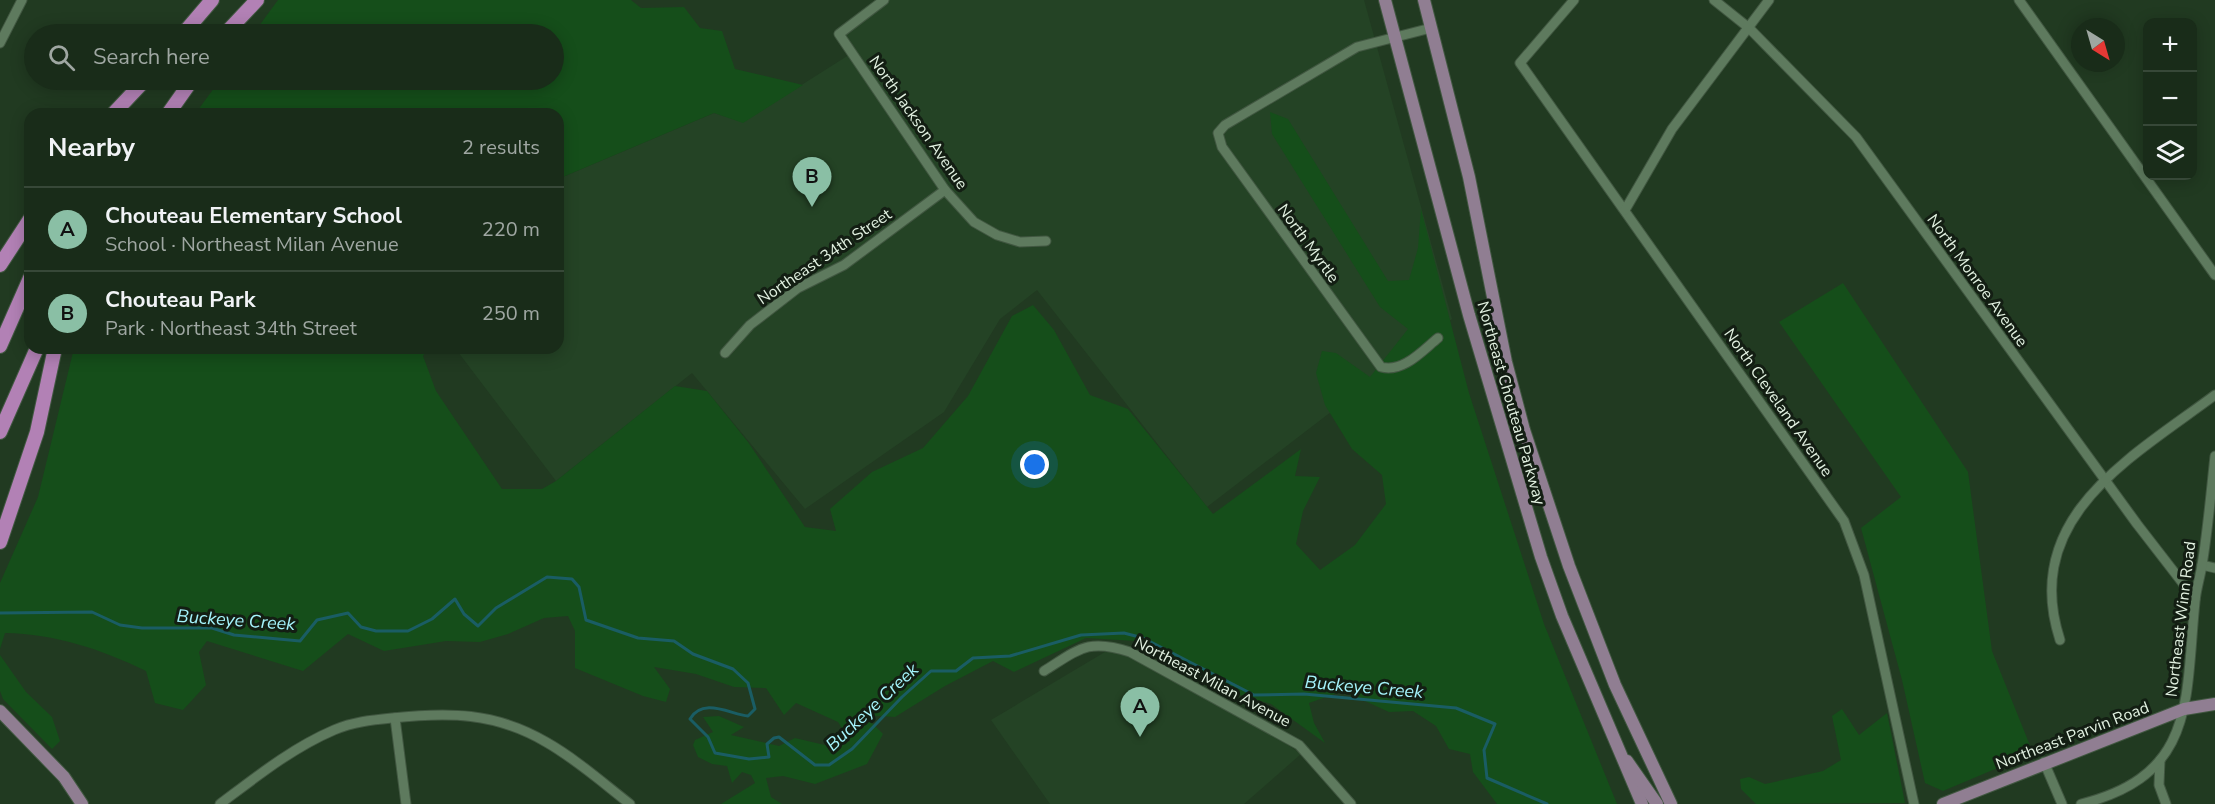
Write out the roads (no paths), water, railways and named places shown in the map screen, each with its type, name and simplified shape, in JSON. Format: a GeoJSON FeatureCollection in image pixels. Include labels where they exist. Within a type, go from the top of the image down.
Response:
{"type":"FeatureCollection","features":[{"type":"Feature","properties":{"kind":"highway"},"geometry":{"type":"LineString","coordinates":[[192,24],[212,0]]}},
{"type":"Feature","properties":{"kind":"highway"},"geometry":{"type":"LineString","coordinates":[[234,24],[257,0]]}},
{"type":"Feature","properties":{"kind":"highway"},"geometry":{"type":"LineString","coordinates":[[119,108],[136,90]]}},
{"type":"Feature","properties":{"kind":"highway"},"geometry":{"type":"LineString","coordinates":[[126,108],[138,90]]}},
{"type":"Feature","properties":{"kind":"highway"},"geometry":{"type":"LineString","coordinates":[[172,108],[185,90]]}},
{"type":"Feature","properties":{"kind":"highway"},"geometry":{"type":"LineString","coordinates":[[0,265],[24,228]]}},
{"type":"Feature","properties":{"kind":"highway"},"geometry":{"type":"LineString","coordinates":[[0,346],[24,292]]}},
{"type":"Feature","properties":{"kind":"highway"},"geometry":{"type":"LineString","coordinates":[[0,432],[34,354]]}},
{"type":"Feature","properties":{"kind":"highway"},"geometry":{"type":"LineString","coordinates":[[0,543],[37,432],[54,354]]}},
{"type":"Feature","properties":{"kind":"main road","name":"Northeast Chouteau Parkway"},"geometry":{"type":"LineString","coordinates":[[1386,0],[1469,315],[1538,546],[1562,616],[1642,804]]}},
{"type":"Feature","properties":{"kind":"main road","name":"Northeast Chouteau Parkway"},"geometry":{"type":"LineString","coordinates":[[1424,0],[1469,177],[1506,362],[1524,430],[1569,566],[1611,676],[1671,804]]}},
{"type":"Feature","properties":{"kind":"main road","name":"Northeast Parvin Road"},"geometry":{"type":"LineString","coordinates":[[1943,804],[2044,762],[2184,709],[2215,704]]}},
{"type":"Feature","properties":{"kind":"main road"},"geometry":{"type":"LineString","coordinates":[[0,711],[64,777],[82,804]]}},
{"type":"Feature","properties":{"kind":"main road"},"geometry":{"type":"LineString","coordinates":[[1617,748],[1643,781],[1657,804]]}},
{"type":"Feature","properties":{"kind":"street"},"geometry":{"type":"LineString","coordinates":[[0,43],[22,0]]}},
{"type":"Feature","properties":{"kind":"street","name":"North Jackson Avenue"},"geometry":{"type":"LineString","coordinates":[[884,0],[839,34],[945,190],[974,222],[997,234],[1020,242],[1046,241]]}},
{"type":"Feature","properties":{"kind":"street","name":"North Cleveland Avenue"},"geometry":{"type":"LineString","coordinates":[[1574,0],[1520,63],[1844,521],[1864,575],[1914,804]]}},
{"type":"Feature","properties":{"kind":"street","name":"North Monroe Avenue"},"geometry":{"type":"LineString","coordinates":[[1714,0],[1749,28],[1834,112],[1869,154],[2104,479],[2195,599]]}},
{"type":"Feature","properties":{"kind":"street"},"geometry":{"type":"LineString","coordinates":[[1626,210],[1672,129],[1769,0]]}},
{"type":"Feature","properties":{"kind":"street"},"geometry":{"type":"LineString","coordinates":[[2019,0],[2215,274]]}},
{"type":"Feature","properties":{"kind":"street"},"geometry":{"type":"LineString","coordinates":[[1396,36],[1431,27]]}},
{"type":"Feature","properties":{"kind":"street","name":"North Myrtle"},"geometry":{"type":"LineString","coordinates":[[1396,36],[1351,50],[1225,125],[1218,134],[1222,147],[1381,367],[1390,369],[1399,367],[1438,338]]}},
{"type":"Feature","properties":{"kind":"street","name":"Northeast 34th Street"},"geometry":{"type":"LineString","coordinates":[[725,353],[750,325],[798,288],[844,265],[945,190]]}},
{"type":"Feature","properties":{"kind":"street"},"geometry":{"type":"LineString","coordinates":[[2060,640],[2052,600],[2056,551],[2084,502],[2104,479],[2215,395]]}},
{"type":"Feature","properties":{"kind":"street","name":"Northeast Winn Road"},"geometry":{"type":"LineString","coordinates":[[2081,804],[2115,794],[2130,786],[2160,760],[2178,732],[2184,709],[2195,599],[2202,565],[2215,456]]}},
{"type":"Feature","properties":{"kind":"street"},"geometry":{"type":"LineString","coordinates":[[2202,565],[2215,568]]}},
{"type":"Feature","properties":{"kind":"street","name":"Northeast Milan Avenue"},"geometry":{"type":"LineString","coordinates":[[1044,671],[1078,649],[1093,645],[1115,646],[1165,670],[1299,745],[1351,804]]}},
{"type":"Feature","properties":{"kind":"street"},"geometry":{"type":"LineString","coordinates":[[222,803],[278,761],[314,740],[354,722],[439,713],[463,714],[509,725],[565,754],[630,804]]}},
{"type":"Feature","properties":{"kind":"street"},"geometry":{"type":"LineString","coordinates":[[395,718],[406,804]]}},
{"type":"Feature","properties":{"kind":"street"},"geometry":{"type":"LineString","coordinates":[[2160,760],[2159,785],[2166,804]]}},
{"type":"Feature","properties":{"kind":"street"},"geometry":{"type":"LineString","coordinates":[[2044,762],[2062,804]]}},
{"type":"Feature","properties":{"kind":"waterway","name":"Buckeye Creek"},"geometry":{"type":"LineString","coordinates":[[0,613],[92,612],[120,625],[142,628],[212,628],[234,635],[300,641],[317,620],[348,613],[361,627],[376,631],[408,631],[432,619],[455,599],[464,614],[478,626],[496,608],[547,577],[572,579],[579,587],[586,620],[638,638],[674,641],[693,654],[733,669],[748,683],[755,709],[748,716],[709,708],[695,712],[690,719],[708,737],[715,753],[749,759],[769,757],[767,744],[779,737],[815,765],[829,765],[852,749],[902,697],[931,671],[956,671],[973,658],[1010,656],[1081,635],[1124,633],[1143,638],[1254,695],[1304,694],[1456,708],[1495,724],[1484,750],[1487,778],[1547,804]]}},
{"type":"Feature","properties":{"kind":"place","name":"Chouteau Park"},"geometry":{"type":"Point","coordinates":[812,207]}},
{"type":"Feature","properties":{"kind":"place","name":"Chouteau Elementary School"},"geometry":{"type":"Point","coordinates":[1140,737]}}]}
